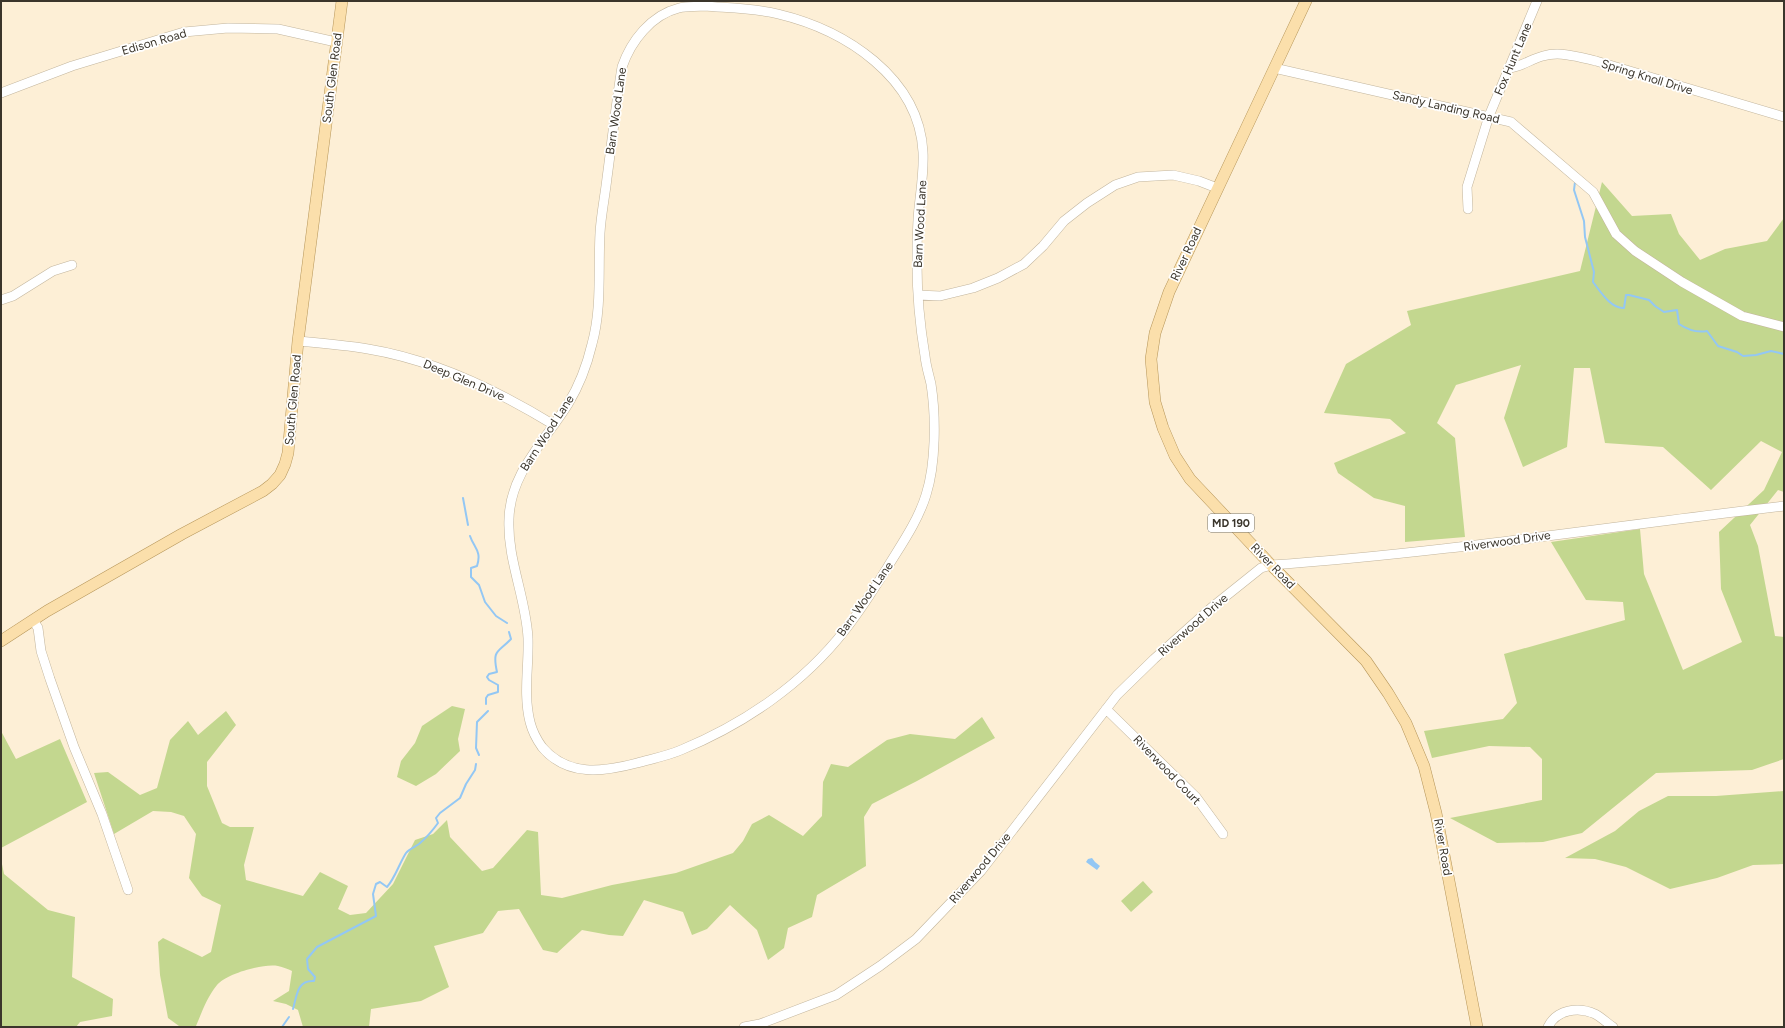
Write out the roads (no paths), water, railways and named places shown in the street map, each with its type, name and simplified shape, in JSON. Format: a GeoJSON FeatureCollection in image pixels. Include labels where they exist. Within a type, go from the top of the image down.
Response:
{"type":"FeatureCollection","features":[{"type":"Feature","properties":{"kind":"main road","name":"South Glen Road"},"geometry":{"type":"LineString","coordinates":[[1,641],[33,620],[182,534],[263,491],[272,484],[283,470],[288,453],[298,341],[342,1]]}},
{"type":"Feature","properties":{"kind":"main road","name":"River Road"},"geometry":{"type":"LineString","coordinates":[[1306,1],[1169,292],[1155,333],[1151,359],[1155,402],[1163,428],[1175,456],[1190,479],[1271,565],[1366,661],[1406,723],[1424,766],[1436,812],[1477,1027]]}},
{"type":"Feature","properties":{"kind":"street","name":"Fox Hunt Lane"},"geometry":{"type":"LineString","coordinates":[[1468,209],[1467,187],[1489,116],[1537,1]]}},
{"type":"Feature","properties":{"kind":"street","name":"Barn Wood Lane"},"geometry":{"type":"LineString","coordinates":[[704,6],[774,13],[800,20],[825,31],[857,48],[887,71],[906,94],[918,124],[923,151],[918,234],[918,295],[925,360],[932,388],[934,449],[927,494],[909,532],[879,580],[844,631],[792,685],[766,705],[723,731],[677,752],[612,770],[588,771],[566,766],[554,757],[543,748],[535,735],[530,722],[527,706],[526,685],[528,636],[510,543],[509,516],[520,475],[535,450],[571,399],[585,370],[594,339],[600,306],[600,232],[622,67],[627,51],[645,28],[657,18],[678,8],[704,6]]}},
{"type":"Feature","properties":{"kind":"street","name":"Edison Road"},"geometry":{"type":"LineString","coordinates":[[1,93],[72,66],[184,32],[228,28],[278,29],[336,42]]}},
{"type":"Feature","properties":{"kind":"street","name":"Spring Knoll Drive"},"geometry":{"type":"LineString","coordinates":[[1510,68],[1521,66],[1542,56],[1555,54],[1569,55],[1596,61],[1784,117]]}},
{"type":"Feature","properties":{"kind":"street","name":"Sandy Landing Road"},"geometry":{"type":"LineString","coordinates":[[1274,68],[1512,122],[1593,192],[1616,234],[1635,251],[1682,282],[1742,316],[1784,327]]}},
{"type":"Feature","properties":{"kind":"street"},"geometry":{"type":"LineString","coordinates":[[918,295],[940,296],[973,288],[998,278],[1024,264],[1043,246],[1064,221],[1087,203],[1116,186],[1138,177],[1173,175],[1199,181],[1217,188]]}},
{"type":"Feature","properties":{"kind":"street"},"geometry":{"type":"LineString","coordinates":[[1,300],[13,296],[53,271],[72,265]]}},
{"type":"Feature","properties":{"kind":"street","name":"Deep Glen Drive"},"geometry":{"type":"LineString","coordinates":[[298,341],[369,349],[422,362],[467,379],[523,406],[554,425]]}},
{"type":"Feature","properties":{"kind":"street","name":"Riverwood Drive"},"geometry":{"type":"LineString","coordinates":[[744,1027],[760,1024],[836,995],[880,966],[916,938],[981,871],[1117,695],[1148,664],[1211,608],[1261,568],[1271,565],[1404,554],[1784,506]]}},
{"type":"Feature","properties":{"kind":"street"},"geometry":{"type":"LineString","coordinates":[[33,620],[38,628],[41,651],[52,686],[74,747],[102,814],[128,890]]}},
{"type":"Feature","properties":{"kind":"street","name":"Riverwood Court"},"geometry":{"type":"LineString","coordinates":[[1106,709],[1196,797],[1223,834]]}},
{"type":"Feature","properties":{"kind":"street"},"geometry":{"type":"LineString","coordinates":[[1548,1027],[1551,1020],[1563,1011],[1578,1010],[1594,1014],[1613,1027]]}},
{"type":"Feature","properties":{"kind":"water"},"geometry":{"type":"Polygon","coordinates":[[[1092,858],[1100,866],[1097,870],[1086,862],[1088,859],[1092,858]]]}},
{"type":"Feature","properties":{"kind":"waterway"},"geometry":{"type":"LineString","coordinates":[[1575,182],[1574,190],[1584,221],[1585,237],[1594,272],[1593,282],[1610,303],[1619,308],[1624,308],[1626,295],[1649,300],[1664,312],[1677,310],[1679,324],[1686,328],[1700,332],[1707,331],[1718,346],[1737,352],[1743,356],[1756,355],[1771,351],[1784,354]]}},
{"type":"Feature","properties":{"kind":"waterway"},"geometry":{"type":"LineString","coordinates":[[463,498],[468,525]]}},
{"type":"Feature","properties":{"kind":"waterway"},"geometry":{"type":"LineString","coordinates":[[470,536],[479,557],[477,566],[471,568],[471,577],[479,585],[485,602],[496,616],[507,623]]}},
{"type":"Feature","properties":{"kind":"waterway"},"geometry":{"type":"LineString","coordinates":[[486,704],[486,698],[488,695],[498,692],[498,685],[489,680],[487,677],[489,674],[497,672],[495,659],[496,655],[497,652],[511,639],[509,632]]}},
{"type":"Feature","properties":{"kind":"waterway"},"geometry":{"type":"LineString","coordinates":[[479,755],[476,748],[477,722],[488,711]]}},
{"type":"Feature","properties":{"kind":"waterway"},"geometry":{"type":"LineString","coordinates":[[293,1009],[301,986],[308,981],[314,981],[315,977],[308,969],[307,959],[317,947],[376,916],[373,894],[376,884],[380,882],[387,887],[406,853],[419,844],[432,831],[438,823],[436,818],[440,813],[460,798],[466,784],[475,770],[476,764]]}},
{"type":"Feature","properties":{"kind":"waterway"},"geometry":{"type":"LineString","coordinates":[[282,1027],[289,1017]]}}]}
